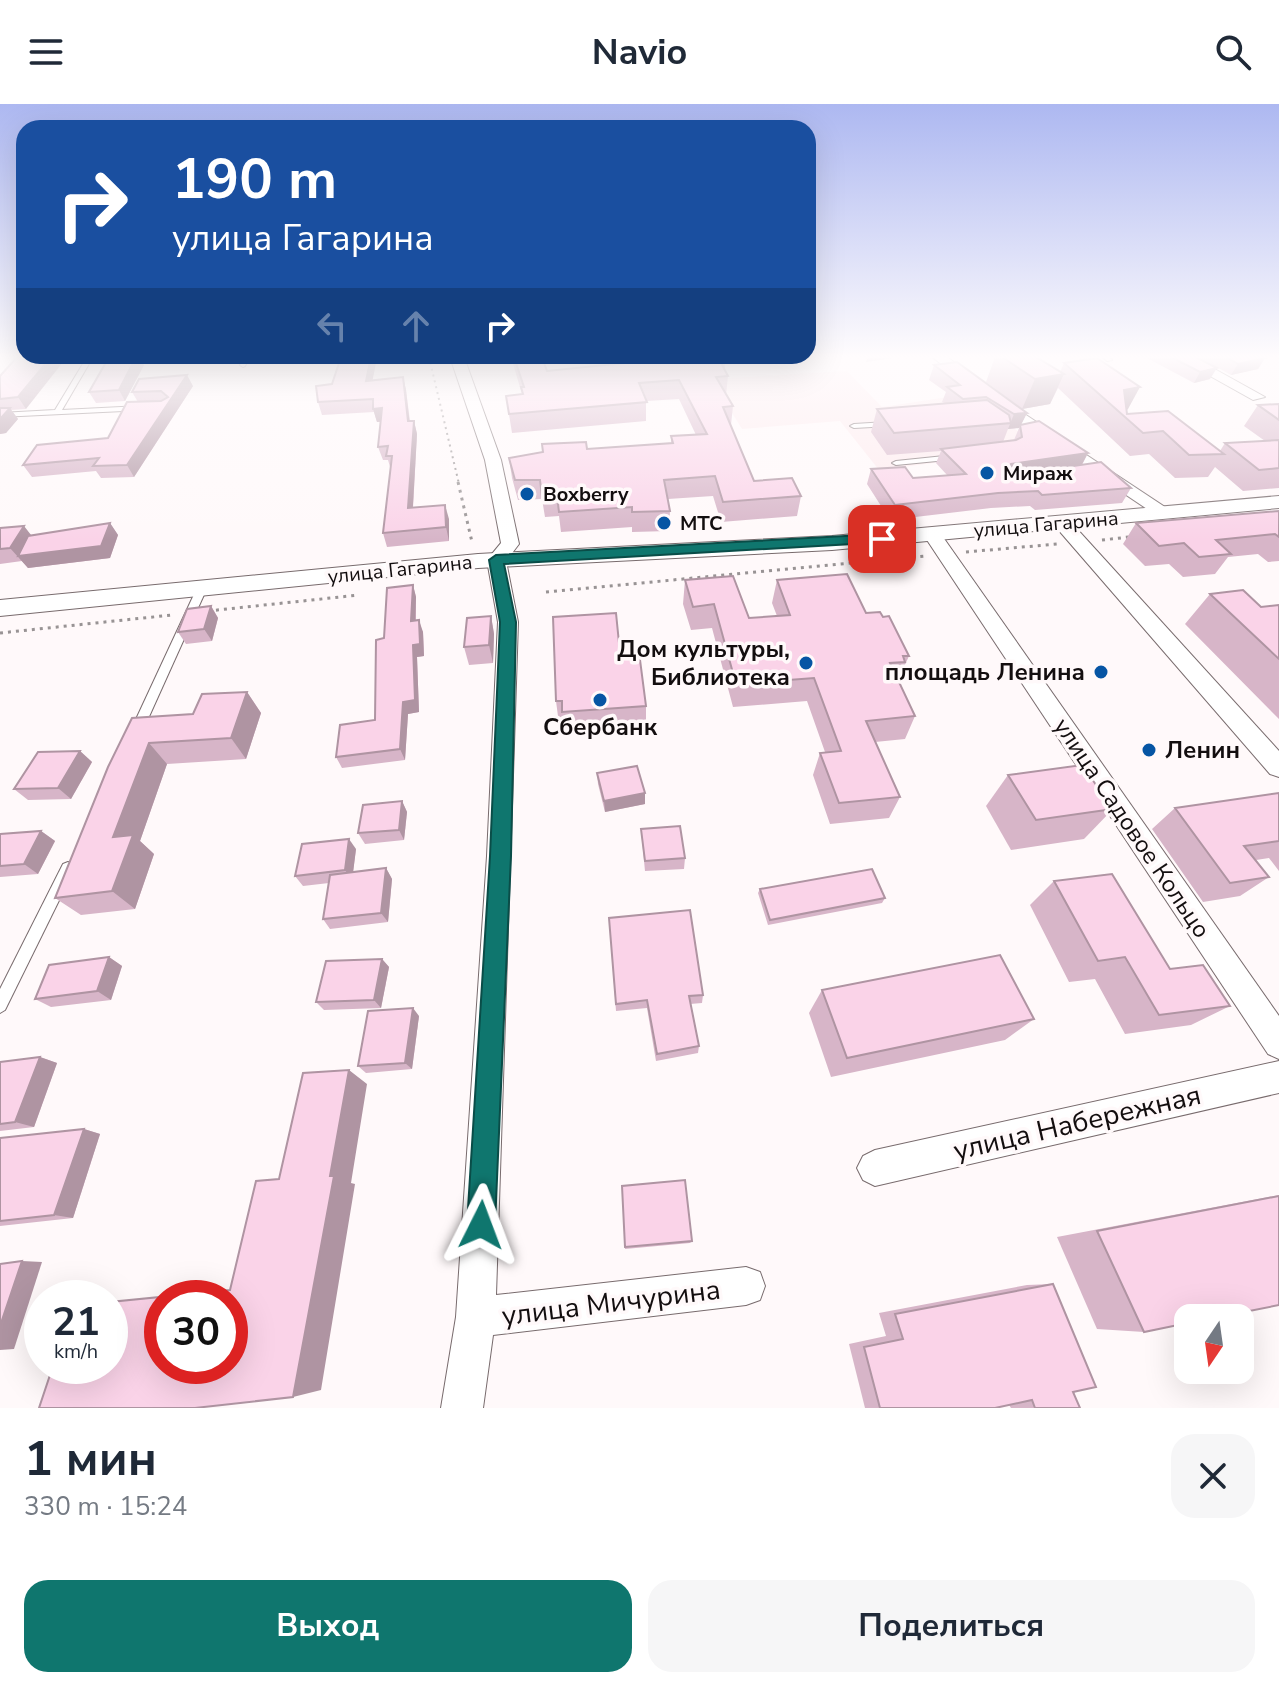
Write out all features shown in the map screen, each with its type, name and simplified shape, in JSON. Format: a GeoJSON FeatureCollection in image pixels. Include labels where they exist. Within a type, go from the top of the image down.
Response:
{"type":"FeatureCollection","features":[{"type":"Feature","properties":{"kind":"street"},"geometry":{"type":"LineString","coordinates":[[462,1408],[476,1317],[500,856],[508,622],[485,553],[510,544],[493,460],[478,418]]}},
{"type":"Feature","properties":{"kind":"street"},"geometry":{"type":"LineString","coordinates":[[1023,418],[1092,471],[1165,513]]}},
{"type":"Feature","properties":{"kind":"street","name":"улица Гагарина"},"geometry":{"type":"LineString","coordinates":[[0,608],[202,588],[485,553],[832,543],[939,544],[1061,522],[1279,502]]}},
{"type":"Feature","properties":{"kind":"street"},"geometry":{"type":"LineString","coordinates":[[1061,522],[1279,767]]}},
{"type":"Feature","properties":{"kind":"street","name":"улица Садовое Кольцо"},"geometry":{"type":"LineString","coordinates":[[939,544],[1279,1043]]}},
{"type":"Feature","properties":{"kind":"street","name":"улица Набережная"},"geometry":{"type":"LineString","coordinates":[[875,1168],[1279,1077]]}},
{"type":"Feature","properties":{"kind":"street","name":"улица Мичурина"},"geometry":{"type":"LineString","coordinates":[[476,1317],[746,1286]]}},
{"type":"Feature","properties":{"kind":"lane"},"geometry":{"type":"LineString","coordinates":[[854,426],[902,423]]}},
{"type":"Feature","properties":{"kind":"lane"},"geometry":{"type":"LineString","coordinates":[[1023,433],[1040,430]]}},
{"type":"Feature","properties":{"kind":"lane"},"geometry":{"type":"LineString","coordinates":[[896,463],[967,455]]}},
{"type":"Feature","properties":{"kind":"lane"},"geometry":{"type":"LineString","coordinates":[[134,737],[202,588]]}},
{"type":"Feature","properties":{"kind":"lane"},"geometry":{"type":"LineString","coordinates":[[0,1005],[78,849]]}},
{"type":"Feature","properties":{"kind":"path"},"geometry":{"type":"LineString","coordinates":[[446,418],[485,553]]}},
{"type":"Feature","properties":{"kind":"path"},"geometry":{"type":"LineString","coordinates":[[546,592],[939,544],[1078,542],[1131,537]]}},
{"type":"Feature","properties":{"kind":"path"},"geometry":{"type":"LineString","coordinates":[[0,633],[360,595]]}},
{"type":"Feature","properties":{"kind":"shaded area"},"geometry":{"type":"Polygon","coordinates":[[[735,418],[1000,418],[1042,449],[879,470],[840,421],[742,429],[735,418]]]}},
{"type":"Feature","properties":{"kind":"building"},"geometry":{"type":"Polygon","coordinates":[[[119,418],[158,418],[127,465],[93,466],[99,458],[23,465],[37,445],[108,438],[119,418]]]}},
{"type":"Feature","properties":{"kind":"building"},"geometry":{"type":"Polygon","coordinates":[[[381,418],[408,418],[408,421],[414,421],[408,508],[445,505],[446,527],[383,533],[392,456],[386,456],[388,446],[378,447],[381,418]]]}},
{"type":"Feature","properties":{"kind":"building"},"geometry":{"type":"Polygon","coordinates":[[[699,418],[728,418],[754,481],[792,478],[801,496],[723,502],[715,476],[664,480],[670,511],[632,512],[632,507],[559,512],[557,496],[542,497],[540,480],[515,480],[509,458],[543,452],[542,444],[586,442],[587,449],[673,443],[671,436],[707,434],[699,418]]]}},
{"type":"Feature","properties":{"kind":"building"},"geometry":{"type":"Polygon","coordinates":[[[883,418],[1010,418],[1011,423],[894,433],[883,418]]]}},
{"type":"Feature","properties":{"kind":"building"},"geometry":{"type":"Polygon","coordinates":[[[1126,418],[1177,418],[1224,454],[1189,455],[1163,431],[1143,433],[1126,418]]]}},
{"type":"Feature","properties":{"kind":"building"},"geometry":{"type":"Polygon","coordinates":[[[1039,421],[1088,453],[1011,464],[1005,470],[1010,475],[1101,462],[1131,488],[1042,495],[1038,491],[998,493],[895,505],[871,469],[905,467],[913,478],[966,474],[941,449],[1016,440],[1022,437],[1020,425],[1039,421]]]}},
{"type":"Feature","properties":{"kind":"building"},"geometry":{"type":"Polygon","coordinates":[[[1279,440],[1279,468],[1259,470],[1225,443],[1279,440]]]}},
{"type":"Feature","properties":{"kind":"building"},"geometry":{"type":"Polygon","coordinates":[[[1279,511],[1279,537],[1275,534],[1216,540],[1231,554],[1199,557],[1184,543],[1159,546],[1136,523],[1279,511]]]}},
{"type":"Feature","properties":{"kind":"building"},"geometry":{"type":"Polygon","coordinates":[[[110,523],[101,546],[18,556],[28,536],[110,523]]]}},
{"type":"Feature","properties":{"kind":"building"},"geometry":{"type":"Polygon","coordinates":[[[24,526],[10,548],[0,549],[0,528],[24,526]]]}},
{"type":"Feature","properties":{"kind":"building"},"geometry":{"type":"Polygon","coordinates":[[[847,574],[866,613],[880,612],[883,617],[889,616],[909,656],[903,656],[905,662],[890,663],[915,716],[866,721],[900,797],[839,803],[820,753],[841,751],[814,678],[736,684],[714,604],[693,607],[685,580],[733,576],[749,618],[790,615],[777,580],[847,574]]]}},
{"type":"Feature","properties":{"kind":"building"},"geometry":{"type":"Polygon","coordinates":[[[413,585],[411,621],[419,620],[420,644],[413,645],[415,700],[403,702],[400,749],[336,757],[340,725],[375,720],[376,640],[384,638],[387,588],[413,585]]]}},
{"type":"Feature","properties":{"kind":"building"},"geometry":{"type":"Polygon","coordinates":[[[1243,590],[1261,607],[1279,605],[1279,659],[1210,594],[1243,590]]]}},
{"type":"Feature","properties":{"kind":"building"},"geometry":{"type":"Polygon","coordinates":[[[211,606],[204,629],[178,632],[187,609],[211,606]]]}},
{"type":"Feature","properties":{"kind":"building","name":"Сбербанк"},"geometry":{"type":"Polygon","coordinates":[[[616,613],[620,653],[639,652],[646,706],[562,712],[562,701],[556,701],[553,617],[616,613]]]}},
{"type":"Feature","properties":{"kind":"building"},"geometry":{"type":"Polygon","coordinates":[[[491,616],[489,645],[464,647],[467,618],[491,616]]]}},
{"type":"Feature","properties":{"kind":"building"},"geometry":{"type":"Polygon","coordinates":[[[247,692],[231,738],[149,743],[113,837],[133,835],[112,891],[55,898],[108,767],[132,718],[193,714],[202,694],[247,692]]]}},
{"type":"Feature","properties":{"kind":"building"},"geometry":{"type":"Polygon","coordinates":[[[80,751],[58,788],[14,789],[38,752],[80,751]]]}},
{"type":"Feature","properties":{"kind":"building"},"geometry":{"type":"Polygon","coordinates":[[[1082,765],[1113,809],[1036,820],[1008,775],[1082,765]]]}},
{"type":"Feature","properties":{"kind":"building"},"geometry":{"type":"Polygon","coordinates":[[[637,766],[645,793],[604,801],[597,773],[637,766]]]}},
{"type":"Feature","properties":{"kind":"building"},"geometry":{"type":"Polygon","coordinates":[[[1279,793],[1279,841],[1244,846],[1269,877],[1230,883],[1175,808],[1279,793]]]}},
{"type":"Feature","properties":{"kind":"building"},"geometry":{"type":"Polygon","coordinates":[[[402,801],[399,830],[358,833],[363,805],[402,801]]]}},
{"type":"Feature","properties":{"kind":"building"},"geometry":{"type":"Polygon","coordinates":[[[680,826],[685,858],[645,861],[641,829],[680,826]]]}},
{"type":"Feature","properties":{"kind":"building"},"geometry":{"type":"Polygon","coordinates":[[[41,831],[24,864],[0,866],[0,834],[41,831]]]}},
{"type":"Feature","properties":{"kind":"building"},"geometry":{"type":"Polygon","coordinates":[[[349,839],[345,870],[295,876],[302,844],[349,839]]]}},
{"type":"Feature","properties":{"kind":"building"},"geometry":{"type":"Polygon","coordinates":[[[386,868],[381,913],[323,919],[330,875],[386,868]]]}},
{"type":"Feature","properties":{"kind":"building"},"geometry":{"type":"Polygon","coordinates":[[[872,869],[885,898],[770,920],[760,889],[872,869]]]}},
{"type":"Feature","properties":{"kind":"building"},"geometry":{"type":"Polygon","coordinates":[[[1112,874],[1170,969],[1203,965],[1230,1006],[1159,1015],[1125,957],[1098,961],[1054,881],[1112,874]]]}},
{"type":"Feature","properties":{"kind":"building"},"geometry":{"type":"Polygon","coordinates":[[[690,910],[703,995],[689,996],[699,1046],[657,1054],[647,1000],[616,1004],[609,918],[690,910]]]}},
{"type":"Feature","properties":{"kind":"building"},"geometry":{"type":"Polygon","coordinates":[[[1000,955],[1034,1019],[847,1058],[822,990],[1000,955]]]}},
{"type":"Feature","properties":{"kind":"building"},"geometry":{"type":"Polygon","coordinates":[[[109,957],[97,991],[35,999],[49,965],[109,957]]]}},
{"type":"Feature","properties":{"kind":"building"},"geometry":{"type":"Polygon","coordinates":[[[382,959],[374,1000],[316,1002],[326,961],[382,959]]]}},
{"type":"Feature","properties":{"kind":"building"},"geometry":{"type":"Polygon","coordinates":[[[413,1008],[405,1063],[358,1066],[368,1011],[413,1008]]]}},
{"type":"Feature","properties":{"kind":"building"},"geometry":{"type":"Polygon","coordinates":[[[40,1057],[15,1122],[0,1124],[0,1062],[40,1057]]]}},
{"type":"Feature","properties":{"kind":"building"},"geometry":{"type":"Polygon","coordinates":[[[349,1070],[330,1176],[334,1176],[293,1397],[195,1408],[39,1408],[47,1384],[128,1384],[128,1300],[144,1299],[144,1384],[248,1384],[248,1280],[232,1280],[256,1181],[279,1179],[303,1073],[349,1070]]]}},
{"type":"Feature","properties":{"kind":"building"},"geometry":{"type":"Polygon","coordinates":[[[84,1129],[54,1215],[0,1221],[0,1138],[84,1129]]]}},
{"type":"Feature","properties":{"kind":"building"},"geometry":{"type":"Polygon","coordinates":[[[685,1180],[692,1241],[625,1247],[622,1186],[685,1180]]]}},
{"type":"Feature","properties":{"kind":"building"},"geometry":{"type":"Polygon","coordinates":[[[1279,1196],[1279,1305],[1254,1310],[1254,1304],[1174,1304],[1174,1326],[1144,1332],[1097,1231],[1279,1196]]]}},
{"type":"Feature","properties":{"kind":"building"},"geometry":{"type":"Polygon","coordinates":[[[22,1261],[0,1326],[0,1264],[22,1261]]]}},
{"type":"Feature","properties":{"kind":"building"},"geometry":{"type":"Polygon","coordinates":[[[1053,1284],[1096,1387],[1073,1392],[1080,1408],[1035,1408],[1032,1400],[995,1408],[880,1408],[864,1347],[903,1339],[895,1314],[1053,1284]]]}},
{"type":"Feature","properties":{"kind":"place","name":"Мираж"},"geometry":{"type":"Point","coordinates":[987,473]}},
{"type":"Feature","properties":{"kind":"place","name":"Boxberry"},"geometry":{"type":"Point","coordinates":[527,494]}},
{"type":"Feature","properties":{"kind":"place","name":"МТС"},"geometry":{"type":"Point","coordinates":[664,523]}},
{"type":"Feature","properties":{"kind":"place","name":"Дом культуры, Библиотека"},"geometry":{"type":"Point","coordinates":[806,663]}},
{"type":"Feature","properties":{"kind":"place","name":"площадь Ленина"},"geometry":{"type":"Point","coordinates":[1101,672]}},
{"type":"Feature","properties":{"kind":"place","name":"Сбербанк"},"geometry":{"type":"Point","coordinates":[600,700]}},
{"type":"Feature","properties":{"kind":"place","name":"Ленин"},"geometry":{"type":"Point","coordinates":[1149,750]}},
{"type":"Feature","properties":{"kind":"route"},"geometry":{"type":"LineString","coordinates":[[481,1225],[500,856],[508,622],[496,560],[882,539]]}}]}
